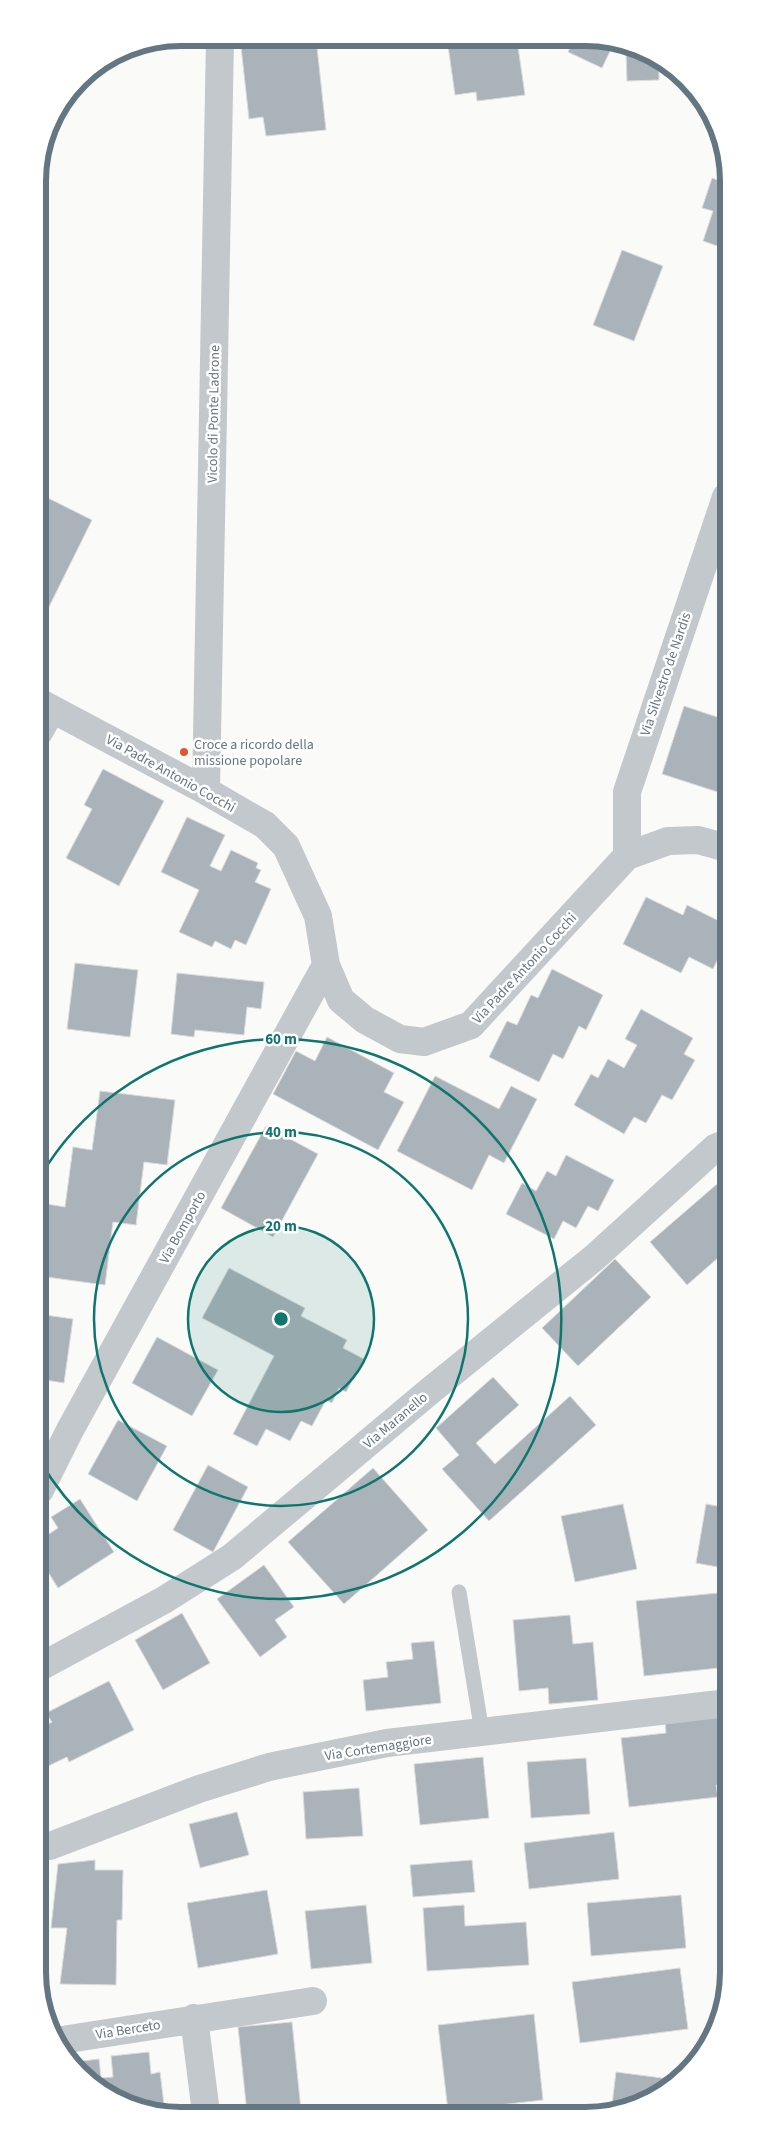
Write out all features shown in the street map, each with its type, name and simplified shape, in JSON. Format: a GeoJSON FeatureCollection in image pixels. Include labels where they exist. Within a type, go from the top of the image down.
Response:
{"type":"FeatureCollection","features":[{"type":"Feature","properties":{"kind":"street","name":"Vicolo di Ponte Ladrone"},"geometry":{"type":"LineString","coordinates":[[206,791],[220,46]]}},
{"type":"Feature","properties":{"kind":"street","name":"Via Silvestro de Nardis"},"geometry":{"type":"LineString","coordinates":[[627,856],[627,792],[720,515]]}},
{"type":"Feature","properties":{"kind":"street","name":"Via Padre Antonio Cocchi"},"geometry":{"type":"LineString","coordinates":[[47,706],[206,791],[265,825],[286,846],[318,916],[326,965],[342,1000],[365,1020],[400,1039],[424,1042],[471,1025],[627,856],[668,841],[698,840],[720,846]]}},
{"type":"Feature","properties":{"kind":"street","name":"Via Bomporto"},"geometry":{"type":"LineString","coordinates":[[46,1477],[70,1430],[326,965]]}},
{"type":"Feature","properties":{"kind":"street","name":"Via Maranello"},"geometry":{"type":"LineString","coordinates":[[46,1664],[164,1600],[232,1557],[431,1390],[595,1257],[715,1148],[719,1146]]}},
{"type":"Feature","properties":{"kind":"street","name":"Via Cortemaggiore"},"geometry":{"type":"LineString","coordinates":[[46,1846],[199,1789],[269,1767],[387,1743],[719,1704]]}},
{"type":"Feature","properties":{"kind":"street","name":"Via Berceto"},"geometry":{"type":"LineString","coordinates":[[65,2040],[313,2001]]}},
{"type":"Feature","properties":{"kind":"street"},"geometry":{"type":"LineString","coordinates":[[194,2018],[205,2107]]}},
{"type":"Feature","properties":{"kind":"lane"},"geometry":{"type":"LineString","coordinates":[[459,1592],[482,1732]]}},
{"type":"Feature","properties":{"kind":"building"},"geometry":{"type":"Polygon","coordinates":[[[241,46],[317,46],[326,130],[266,136],[263,117],[249,119],[241,46]]]}},
{"type":"Feature","properties":{"kind":"building"},"geometry":{"type":"Polygon","coordinates":[[[448,46],[518,46],[525,95],[477,101],[476,92],[455,95],[448,46]]]}},
{"type":"Feature","properties":{"kind":"building"},"geometry":{"type":"Polygon","coordinates":[[[571,46],[611,49],[602,68],[568,52],[571,46]]]}},
{"type":"Feature","properties":{"kind":"building"},"geometry":{"type":"Polygon","coordinates":[[[626,53],[659,68],[659,80],[627,81],[626,53]]]}},
{"type":"Feature","properties":{"kind":"building"},"geometry":{"type":"Polygon","coordinates":[[[712,178],[720,181],[720,247],[703,241],[713,211],[702,208],[712,178]]]}},
{"type":"Feature","properties":{"kind":"building"},"geometry":{"type":"Polygon","coordinates":[[[622,250],[663,266],[634,341],[593,325],[622,250]]]}},
{"type":"Feature","properties":{"kind":"building"},"geometry":{"type":"Polygon","coordinates":[[[47,497],[92,520],[47,611],[47,497]]]}},
{"type":"Feature","properties":{"kind":"building"},"geometry":{"type":"Polygon","coordinates":[[[684,706],[720,718],[720,793],[662,774],[684,706]]]}},
{"type":"Feature","properties":{"kind":"building"},"geometry":{"type":"Polygon","coordinates":[[[103,769],[164,801],[119,886],[66,858],[92,809],[84,805],[103,769]]]}},
{"type":"Feature","properties":{"kind":"building"},"geometry":{"type":"Polygon","coordinates":[[[187,817],[225,835],[210,866],[221,871],[231,850],[258,863],[256,868],[261,870],[255,882],[271,889],[246,945],[235,940],[231,949],[215,941],[212,947],[179,932],[199,890],[161,872],[187,817]]]}},
{"type":"Feature","properties":{"kind":"building"},"geometry":{"type":"Polygon","coordinates":[[[646,897],[683,915],[687,905],[720,921],[720,956],[713,969],[689,957],[681,973],[623,944],[646,897]]]}},
{"type":"Feature","properties":{"kind":"building"},"geometry":{"type":"Polygon","coordinates":[[[75,963],[138,970],[130,1037],[67,1029],[75,963]]]}},
{"type":"Feature","properties":{"kind":"building"},"geometry":{"type":"Polygon","coordinates":[[[552,969],[603,995],[586,1030],[579,1026],[563,1059],[553,1054],[539,1082],[489,1057],[507,1021],[517,1025],[531,995],[538,998],[552,969]]]}},
{"type":"Feature","properties":{"kind":"building"},"geometry":{"type":"Polygon","coordinates":[[[177,973],[264,982],[261,1009],[247,1007],[244,1035],[195,1030],[194,1037],[171,1034],[177,973]]]}},
{"type":"Feature","properties":{"kind":"building"},"geometry":{"type":"Polygon","coordinates":[[[641,1009],[693,1038],[684,1054],[695,1060],[672,1100],[662,1095],[646,1123],[634,1117],[624,1134],[574,1105],[591,1074],[598,1078],[608,1059],[624,1068],[637,1045],[625,1039],[641,1009]]]}},
{"type":"Feature","properties":{"kind":"building"},"geometry":{"type":"Polygon","coordinates":[[[327,1037],[394,1073],[384,1092],[404,1102],[378,1150],[273,1094],[296,1051],[315,1061],[327,1037]]]}},
{"type":"Feature","properties":{"kind":"building"},"geometry":{"type":"Polygon","coordinates":[[[435,1076],[499,1109],[511,1086],[537,1099],[504,1163],[489,1155],[472,1190],[397,1151],[435,1076]]]}},
{"type":"Feature","properties":{"kind":"building"},"geometry":{"type":"Polygon","coordinates":[[[100,1091],[175,1100],[167,1165],[144,1162],[136,1225],[113,1222],[105,1285],[46,1277],[46,1204],[65,1207],[73,1147],[92,1150],[100,1091]]]}},
{"type":"Feature","properties":{"kind":"building"},"geometry":{"type":"Polygon","coordinates":[[[266,1126],[318,1154],[273,1237],[221,1208],[266,1126]]]}},
{"type":"Feature","properties":{"kind":"building"},"geometry":{"type":"Polygon","coordinates":[[[566,1155],[614,1180],[598,1211],[588,1206],[576,1228],[563,1221],[554,1239],[506,1214],[522,1183],[536,1191],[547,1171],[556,1176],[566,1155]]]}},
{"type":"Feature","properties":{"kind":"building"},"geometry":{"type":"Polygon","coordinates":[[[717,1184],[719,1187],[719,1257],[687,1285],[650,1242],[717,1184]]]}},
{"type":"Feature","properties":{"kind":"building"},"geometry":{"type":"Polygon","coordinates":[[[615,1259],[651,1297],[578,1366],[542,1328],[615,1259]]]}},
{"type":"Feature","properties":{"kind":"building"},"geometry":{"type":"Polygon","coordinates":[[[229,1268],[305,1308],[301,1316],[347,1340],[343,1348],[364,1359],[346,1392],[339,1388],[332,1403],[326,1400],[312,1426],[301,1421],[290,1441],[266,1429],[257,1446],[233,1434],[274,1356],[202,1318],[229,1268]]]}},
{"type":"Feature","properties":{"kind":"building"},"geometry":{"type":"Polygon","coordinates":[[[46,1315],[73,1319],[64,1383],[46,1380],[46,1315]]]}},
{"type":"Feature","properties":{"kind":"building"},"geometry":{"type":"Polygon","coordinates":[[[157,1337],[218,1370],[192,1416],[132,1383],[157,1337]]]}},
{"type":"Feature","properties":{"kind":"building"},"geometry":{"type":"Polygon","coordinates":[[[493,1377],[519,1405],[476,1443],[495,1464],[570,1396],[596,1425],[489,1521],[442,1469],[459,1455],[436,1428],[493,1377]]]}},
{"type":"Feature","properties":{"kind":"building"},"geometry":{"type":"Polygon","coordinates":[[[118,1420],[167,1446],[137,1501],[88,1474],[118,1420]]]}},
{"type":"Feature","properties":{"kind":"building"},"geometry":{"type":"Polygon","coordinates":[[[208,1465],[248,1487],[213,1552],[173,1530],[208,1465]]]}},
{"type":"Feature","properties":{"kind":"building"},"geometry":{"type":"Polygon","coordinates":[[[373,1468],[428,1530],[344,1604],[288,1542],[373,1468]]]}},
{"type":"Feature","properties":{"kind":"building"},"geometry":{"type":"Polygon","coordinates":[[[80,1499],[114,1552],[58,1588],[46,1569],[46,1536],[58,1528],[51,1517],[80,1499]]]}},
{"type":"Feature","properties":{"kind":"building"},"geometry":{"type":"Polygon","coordinates":[[[623,1504],[637,1569],[575,1582],[561,1516],[623,1504]]]}},
{"type":"Feature","properties":{"kind":"building"},"geometry":{"type":"Polygon","coordinates":[[[706,1504],[719,1506],[719,1567],[696,1563],[706,1504]]]}},
{"type":"Feature","properties":{"kind":"building"},"geometry":{"type":"Polygon","coordinates":[[[264,1565],[294,1607],[275,1620],[287,1637],[260,1657],[217,1599],[264,1565]]]}},
{"type":"Feature","properties":{"kind":"building"},"geometry":{"type":"Polygon","coordinates":[[[719,1593],[719,1668],[644,1676],[636,1601],[719,1593]]]}},
{"type":"Feature","properties":{"kind":"building"},"geometry":{"type":"Polygon","coordinates":[[[182,1613],[210,1663],[163,1690],[135,1640],[182,1613]]]}},
{"type":"Feature","properties":{"kind":"building"},"geometry":{"type":"Polygon","coordinates":[[[570,1615],[573,1644],[593,1642],[598,1700],[549,1704],[548,1688],[519,1691],[513,1620],[570,1615]]]}},
{"type":"Feature","properties":{"kind":"building"},"geometry":{"type":"Polygon","coordinates":[[[434,1641],[441,1703],[366,1711],[363,1680],[388,1677],[386,1662],[413,1659],[411,1643],[434,1641]]]}},
{"type":"Feature","properties":{"kind":"building"},"geometry":{"type":"Polygon","coordinates":[[[109,1681],[134,1730],[69,1762],[67,1757],[46,1767],[46,1725],[52,1722],[46,1713],[109,1681]]]}},
{"type":"Feature","properties":{"kind":"building"},"geometry":{"type":"Polygon","coordinates":[[[719,1713],[719,1785],[716,1785],[718,1797],[629,1807],[621,1738],[666,1733],[665,1719],[719,1713]]]}},
{"type":"Feature","properties":{"kind":"building"},"geometry":{"type":"Polygon","coordinates":[[[483,1757],[489,1818],[420,1825],[414,1764],[483,1757]]]}},
{"type":"Feature","properties":{"kind":"building"},"geometry":{"type":"Polygon","coordinates":[[[586,1758],[590,1814],[531,1818],[527,1762],[586,1758]]]}},
{"type":"Feature","properties":{"kind":"building"},"geometry":{"type":"Polygon","coordinates":[[[359,1788],[363,1836],[306,1839],[303,1792],[359,1788]]]}},
{"type":"Feature","properties":{"kind":"building"},"geometry":{"type":"Polygon","coordinates":[[[237,1812],[249,1855],[200,1868],[189,1824],[237,1812]]]}},
{"type":"Feature","properties":{"kind":"building"},"geometry":{"type":"Polygon","coordinates":[[[614,1832],[619,1879],[529,1889],[524,1843],[614,1832]]]}},
{"type":"Feature","properties":{"kind":"building"},"geometry":{"type":"Polygon","coordinates":[[[95,1860],[95,1870],[123,1870],[122,1920],[117,1920],[116,1985],[60,1984],[67,1928],[51,1928],[58,1864],[95,1860]]]}},
{"type":"Feature","properties":{"kind":"building"},"geometry":{"type":"Polygon","coordinates":[[[472,1860],[475,1892],[413,1897],[410,1865],[472,1860]]]}},
{"type":"Feature","properties":{"kind":"building"},"geometry":{"type":"Polygon","coordinates":[[[267,1890],[278,1954],[198,1968],[187,1903],[267,1890]]]}},
{"type":"Feature","properties":{"kind":"building"},"geometry":{"type":"Polygon","coordinates":[[[681,1895],[686,1948],[591,1956],[587,1903],[681,1895]]]}},
{"type":"Feature","properties":{"kind":"building"},"geometry":{"type":"Polygon","coordinates":[[[366,1905],[372,1963],[311,1969],[305,1911],[366,1905]]]}},
{"type":"Feature","properties":{"kind":"building"},"geometry":{"type":"Polygon","coordinates":[[[464,1905],[465,1926],[526,1922],[529,1965],[427,1971],[423,1908],[464,1905]]]}},
{"type":"Feature","properties":{"kind":"building"},"geometry":{"type":"Polygon","coordinates":[[[680,1968],[688,2029],[580,2043],[572,1982],[680,1968]]]}},
{"type":"Feature","properties":{"kind":"building"},"geometry":{"type":"Polygon","coordinates":[[[534,2014],[543,2100],[483,2107],[448,2107],[438,2025],[534,2014]]]}},
{"type":"Feature","properties":{"kind":"building"},"geometry":{"type":"Polygon","coordinates":[[[292,2022],[301,2107],[246,2107],[238,2027],[292,2022]]]}},
{"type":"Feature","properties":{"kind":"building"},"geometry":{"type":"Polygon","coordinates":[[[149,2052],[151,2074],[160,2072],[164,2105],[138,2100],[114,2089],[99,2079],[81,2061],[99,2059],[101,2078],[113,2077],[111,2056],[149,2052]]]}},
{"type":"Feature","properties":{"kind":"building"},"geometry":{"type":"Polygon","coordinates":[[[616,2072],[667,2079],[637,2096],[612,2104],[616,2072]]]}},
{"type":"Feature","properties":{"kind":"place","name":"Croce a ricordo della missione popolare"},"geometry":{"type":"Point","coordinates":[184,752]}}]}
